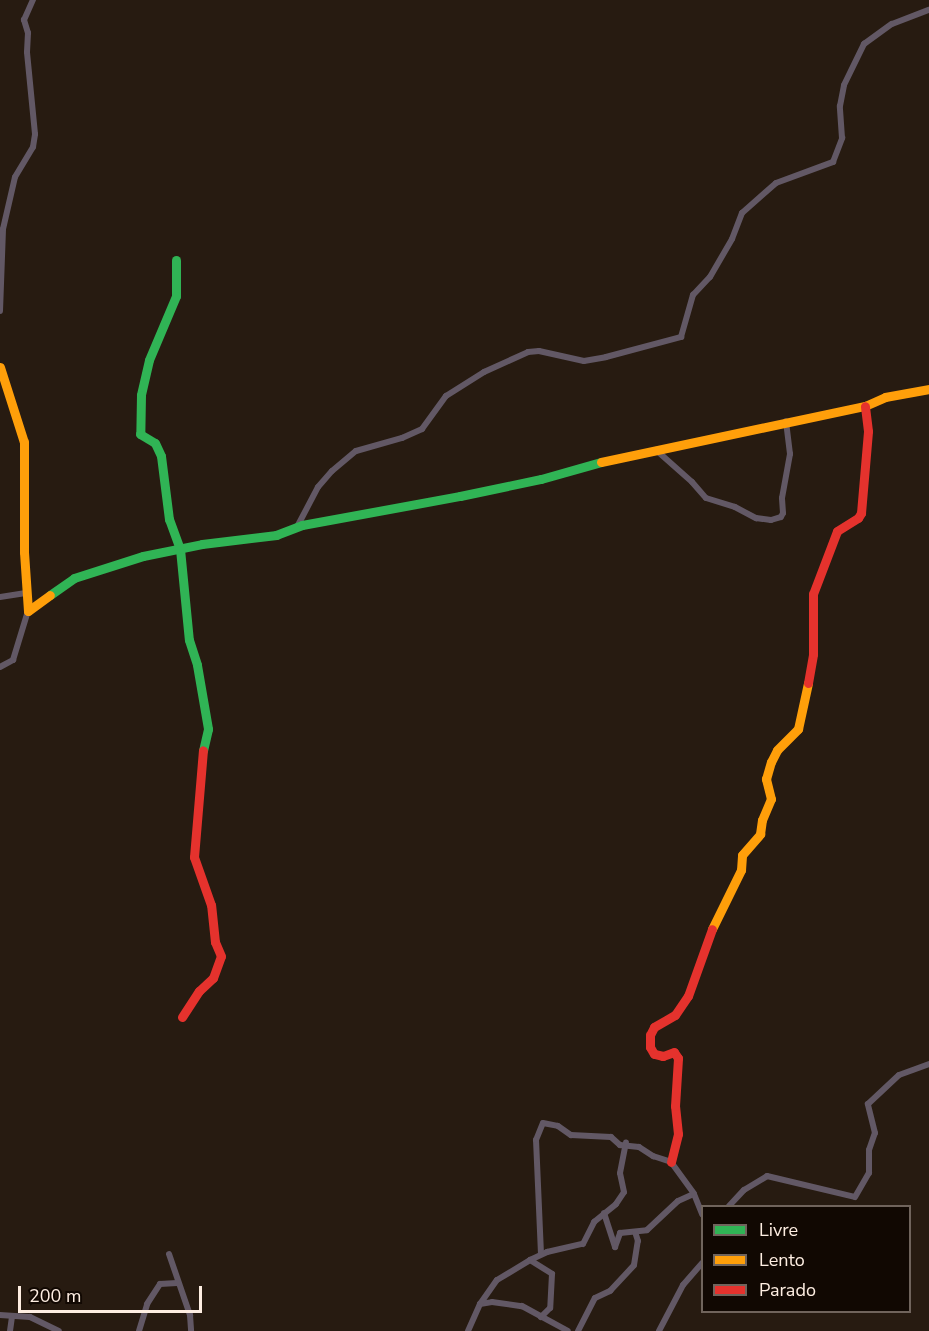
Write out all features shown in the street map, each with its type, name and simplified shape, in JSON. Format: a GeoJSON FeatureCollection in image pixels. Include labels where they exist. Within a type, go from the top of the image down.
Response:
{"type":"FeatureCollection","features":[{"type":"Feature","properties":{"kind":"street"},"geometry":{"type":"LineString","coordinates":[[0,310],[3,229],[15,177],[33,147],[34,140],[28,33],[24,20],[33,0]]}},
{"type":"Feature","properties":{"kind":"street"},"geometry":{"type":"LineString","coordinates":[[296,528],[318,487],[332,471],[356,451],[402,438],[422,429],[446,396],[484,372],[528,352],[539,351],[584,361],[681,337],[693,295],[710,277],[732,239],[742,213],[776,183],[833,162],[842,138],[840,106],[844,85],[864,44],[892,24],[929,10]]}},
{"type":"Feature","properties":{"kind":"street"},"geometry":{"type":"LineString","coordinates":[[176,260],[176,296],[149,360],[141,395],[140,434],[155,443],[161,456],[169,519],[180,549],[189,640],[197,665],[208,729],[201,760],[201,795],[194,856],[211,904],[215,942],[220,956],[213,978],[199,991],[182,1017]]}},
{"type":"Feature","properties":{"kind":"street"},"geometry":{"type":"LineString","coordinates":[[0,367],[20,427],[25,453],[28,611],[13,660],[0,667]]}},
{"type":"Feature","properties":{"kind":"street"},"geometry":{"type":"LineString","coordinates":[[28,611],[59,588],[91,571],[180,549],[276,535],[296,528],[472,494],[573,468],[865,406],[885,397],[929,389]]}},
{"type":"Feature","properties":{"kind":"street"},"geometry":{"type":"LineString","coordinates":[[671,1162],[678,1134],[675,1106],[678,1058],[674,1052],[663,1056],[654,1054],[650,1047],[650,1035],[654,1027],[675,1015],[688,996],[706,940],[741,870],[742,855],[760,834],[764,814],[771,799],[766,779],[771,762],[777,750],[798,729],[813,654],[813,594],[837,531],[858,518],[861,513],[868,431],[865,406]]}},
{"type":"Feature","properties":{"kind":"street"},"geometry":{"type":"LineString","coordinates":[[656,450],[692,482],[706,498],[735,507],[756,518],[771,520],[781,517],[783,513],[782,498],[790,454],[786,422]]}},
{"type":"Feature","properties":{"kind":"street"},"geometry":{"type":"LineString","coordinates":[[0,597],[26,593]]}},
{"type":"Feature","properties":{"kind":"street"},"geometry":{"type":"LineString","coordinates":[[730,1205],[744,1190],[767,1176],[855,1197],[869,1173],[869,1150],[875,1133],[868,1104],[899,1075],[929,1064]]}},
{"type":"Feature","properties":{"kind":"street"},"geometry":{"type":"LineString","coordinates":[[541,1254],[536,1140],[543,1123],[558,1126],[571,1135],[611,1137],[620,1145],[626,1143],[639,1147],[652,1156],[671,1162],[694,1194],[701,1212]]}},
{"type":"Feature","properties":{"kind":"street"},"geometry":{"type":"LineString","coordinates":[[468,1331],[480,1304],[497,1280],[541,1254],[583,1244],[594,1222],[616,1204],[624,1192],[620,1173],[626,1143]]}},
{"type":"Feature","properties":{"kind":"street"},"geometry":{"type":"LineString","coordinates":[[604,1213],[614,1246],[620,1233],[647,1230],[678,1201],[694,1194]]}},
{"type":"Feature","properties":{"kind":"street"},"geometry":{"type":"LineString","coordinates":[[578,1331],[595,1298],[610,1291],[634,1265],[638,1241],[635,1232]]}},
{"type":"Feature","properties":{"kind":"street"},"geometry":{"type":"LineString","coordinates":[[169,1254],[190,1315],[191,1331]]}},
{"type":"Feature","properties":{"kind":"street"},"geometry":{"type":"LineString","coordinates":[[530,1260],[552,1274],[552,1300],[547,1314],[541,1317]]}},
{"type":"Feature","properties":{"kind":"street"},"geometry":{"type":"LineString","coordinates":[[659,1331],[683,1285],[701,1264]]}},
{"type":"Feature","properties":{"kind":"street"},"geometry":{"type":"LineString","coordinates":[[139,1331],[147,1304],[160,1284],[177,1282]]}},
{"type":"Feature","properties":{"kind":"street"},"geometry":{"type":"LineString","coordinates":[[480,1304],[492,1302],[522,1306],[568,1331]]}},
{"type":"Feature","properties":{"kind":"street"},"geometry":{"type":"LineString","coordinates":[[0,1316],[30,1317],[59,1331]]}},
{"type":"Feature","properties":{"kind":"street"},"geometry":{"type":"LineString","coordinates":[[10,1331],[12,1316]]}},
{"type":"Feature","properties":{"kind":"traffic: fast"},"geometry":{"type":"LineString","coordinates":[[176,260],[176,296],[149,360],[141,395],[140,434],[155,443],[161,456],[169,519],[180,549],[189,640],[197,665],[208,729],[203,750]]}},
{"type":"Feature","properties":{"kind":"traffic: fast"},"geometry":{"type":"LineString","coordinates":[[50,595],[74,578],[143,556],[202,544],[276,535],[302,525],[541,479],[601,462]]}},
{"type":"Feature","properties":{"kind":"traffic: slow"},"geometry":{"type":"LineString","coordinates":[[0,367],[24,442],[24,552],[28,611],[50,595]]}},
{"type":"Feature","properties":{"kind":"traffic: slow"},"geometry":{"type":"LineString","coordinates":[[601,462],[865,406],[885,397],[929,389]]}},
{"type":"Feature","properties":{"kind":"traffic: slow"},"geometry":{"type":"LineString","coordinates":[[712,929],[741,870],[742,855],[760,834],[762,820],[771,799],[766,779],[771,762],[777,750],[798,729],[808,683]]}},
{"type":"Feature","properties":{"kind":"traffic: jam"},"geometry":{"type":"LineString","coordinates":[[808,683],[813,654],[813,594],[837,531],[858,518],[861,513],[868,431],[865,406]]}},
{"type":"Feature","properties":{"kind":"traffic: jam"},"geometry":{"type":"LineString","coordinates":[[182,1017],[199,991],[213,978],[221,956],[215,942],[211,905],[194,857],[203,750]]}},
{"type":"Feature","properties":{"kind":"traffic: jam"},"geometry":{"type":"LineString","coordinates":[[671,1162],[678,1134],[675,1106],[678,1058],[674,1052],[663,1056],[654,1054],[650,1047],[650,1035],[654,1027],[675,1015],[688,996],[712,929]]}}]}
